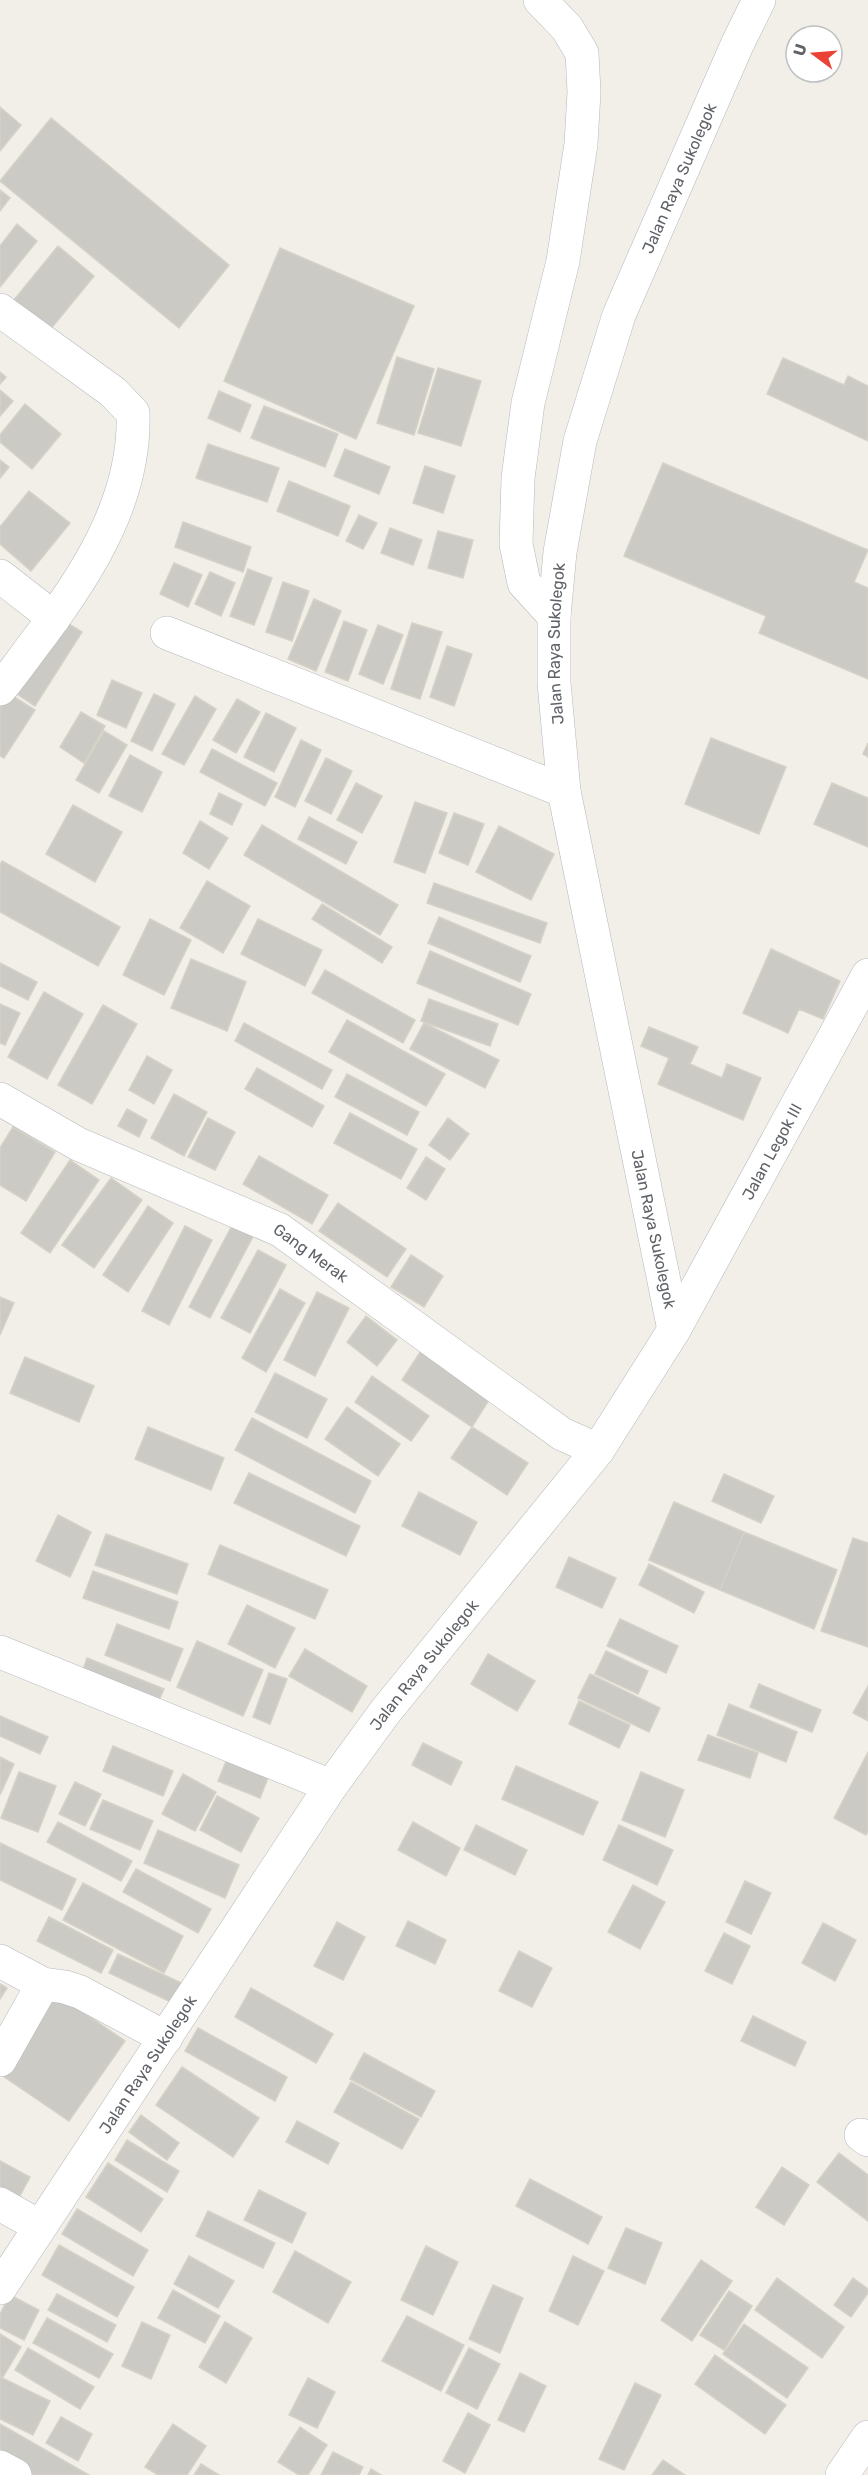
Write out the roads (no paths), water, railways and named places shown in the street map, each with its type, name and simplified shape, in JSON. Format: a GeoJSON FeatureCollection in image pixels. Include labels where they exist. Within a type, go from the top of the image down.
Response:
{"type":"FeatureCollection","features":[{"type":"Feature","properties":{"kind":"street"},"geometry":{"type":"LineString","coordinates":[[540,0],[567,28],[582,53],[584,92],[581,144],[563,261],[528,403],[518,478],[516,544],[524,583],[554,616]]}},
{"type":"Feature","properties":{"kind":"street","name":"Jalan Raya Sukolegok"},"geometry":{"type":"LineString","coordinates":[[0,2288],[330,1786],[385,1712],[598,1450],[674,1330],[564,791],[554,683],[554,616],[560,552],[580,441],[619,315],[737,45],[759,0]]}},
{"type":"Feature","properties":{"kind":"street"},"geometry":{"type":"LineString","coordinates":[[0,310],[113,392],[133,413],[134,435],[121,498],[101,543],[54,618],[0,689]]}},
{"type":"Feature","properties":{"kind":"street"},"geometry":{"type":"LineString","coordinates":[[0,576],[54,618]]}},
{"type":"Feature","properties":{"kind":"street"},"geometry":{"type":"LineString","coordinates":[[167,633],[564,791]]}},
{"type":"Feature","properties":{"kind":"street","name":"Jalan Legok III"},"geometry":{"type":"LineString","coordinates":[[674,1330],[868,975]]}},
{"type":"Feature","properties":{"kind":"street","name":"Gang Merak"},"geometry":{"type":"LineString","coordinates":[[0,1098],[78,1144],[280,1230],[562,1434],[598,1450]]}},
{"type":"Feature","properties":{"kind":"street"},"geometry":{"type":"LineString","coordinates":[[0,1652],[330,1786]]}},
{"type":"Feature","properties":{"kind":"street"},"geometry":{"type":"LineString","coordinates":[[0,1961],[43,1984],[80,1992],[166,2037]]}},
{"type":"Feature","properties":{"kind":"street"},"geometry":{"type":"LineString","coordinates":[[0,2060],[43,1984]]}},
{"type":"Feature","properties":{"kind":"street"},"geometry":{"type":"LineString","coordinates":[[0,2204],[39,2226]]}},
{"type":"Feature","properties":{"kind":"street"},"geometry":{"type":"LineString","coordinates":[[842,2475],[868,2437]]}},
{"type":"Feature","properties":{"kind":"street"},"geometry":{"type":"LineString","coordinates":[[0,2467],[15,2475]]}}]}
